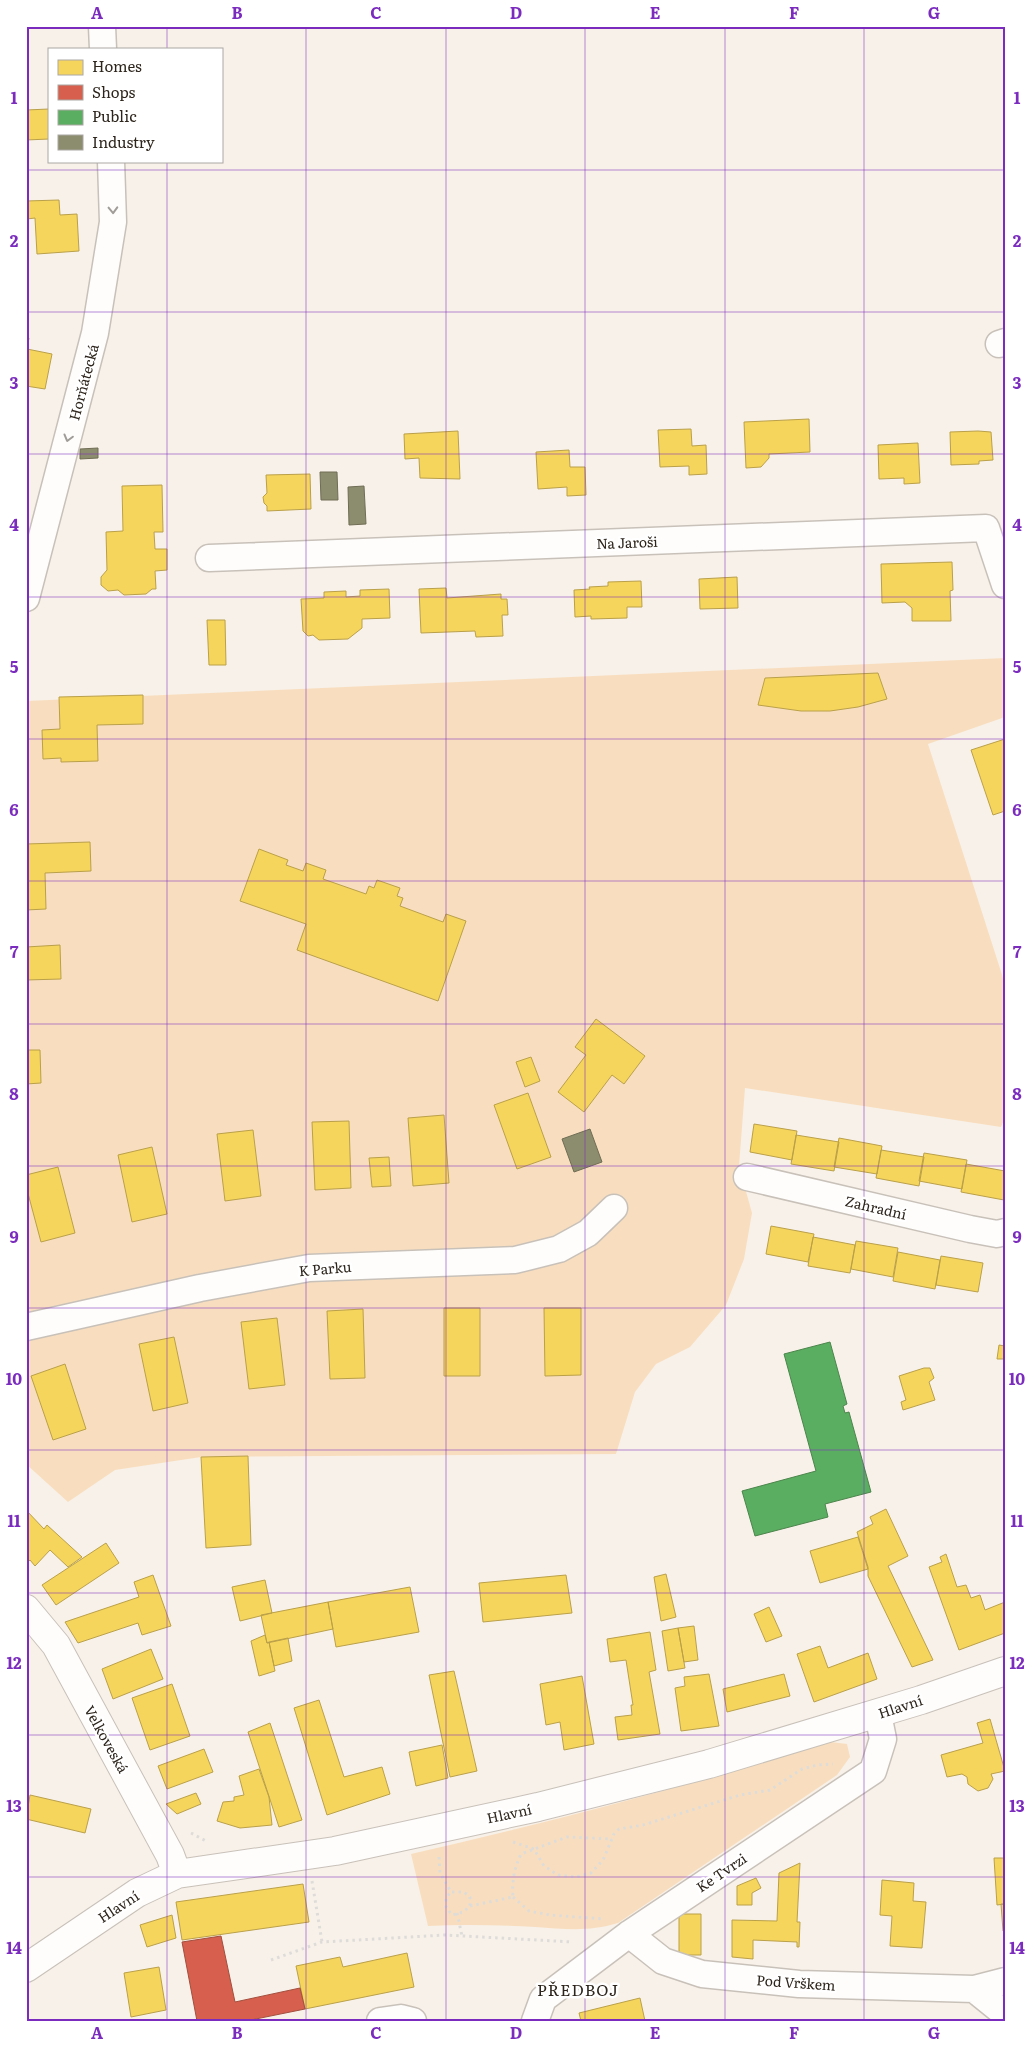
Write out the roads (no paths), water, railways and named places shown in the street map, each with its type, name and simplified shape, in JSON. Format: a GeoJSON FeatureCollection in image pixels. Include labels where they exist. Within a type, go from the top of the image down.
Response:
{"type":"FeatureCollection","features":[{"type":"Feature","properties":{"kind":"street"},"geometry":{"type":"LineString","coordinates":[[102,26],[103,48]]}},
{"type":"Feature","properties":{"kind":"street","name":"Horňátecká"},"geometry":{"type":"LineString","coordinates":[[26,598],[95,333],[113,222],[111,162]]}},
{"type":"Feature","properties":{"kind":"street","name":"Na Jaroši"},"geometry":{"type":"LineString","coordinates":[[208,558],[986,528],[1005,586]]}},
{"type":"Feature","properties":{"kind":"street","name":"Zahradní"},"geometry":{"type":"LineString","coordinates":[[746,1177],[970,1229],[997,1234],[1005,1232]]}},
{"type":"Feature","properties":{"kind":"street","name":"K Parku"},"geometry":{"type":"LineString","coordinates":[[26,1327],[200,1288],[308,1268],[515,1260],[559,1249],[588,1233],[614,1208]]}},
{"type":"Feature","properties":{"kind":"street","name":"Velkoveská"},"geometry":{"type":"LineString","coordinates":[[26,1610],[56,1645],[170,1855],[177,1874]]}},
{"type":"Feature","properties":{"kind":"street","name":"Hlavní"},"geometry":{"type":"LineString","coordinates":[[26,1968],[137,1893],[177,1874],[335,1851],[538,1807],[708,1764],[878,1714],[1005,1670]]}},
{"type":"Feature","properties":{"kind":"street","name":"Ke Tvrzi"},"geometry":{"type":"LineString","coordinates":[[534,2021],[543,1999],[623,1939],[872,1771],[883,1739],[878,1714]]}},
{"type":"Feature","properties":{"kind":"street","name":"Pod Vrškem"},"geometry":{"type":"LineString","coordinates":[[623,1939],[663,1961],[702,1974],[799,1984],[974,1988],[1005,1981]]}},
{"type":"Feature","properties":{"kind":"street"},"geometry":{"type":"LineString","coordinates":[[974,1988],[1005,2014]]}},
{"type":"Feature","properties":{"kind":"street"},"geometry":{"type":"LineString","coordinates":[[380,2021],[401,2018],[413,2021]]}},
{"type":"Feature","properties":{"kind":"district","name":"PŘEDBOJ"},"geometry":{"type":"Point","coordinates":[578,1989]}}]}
